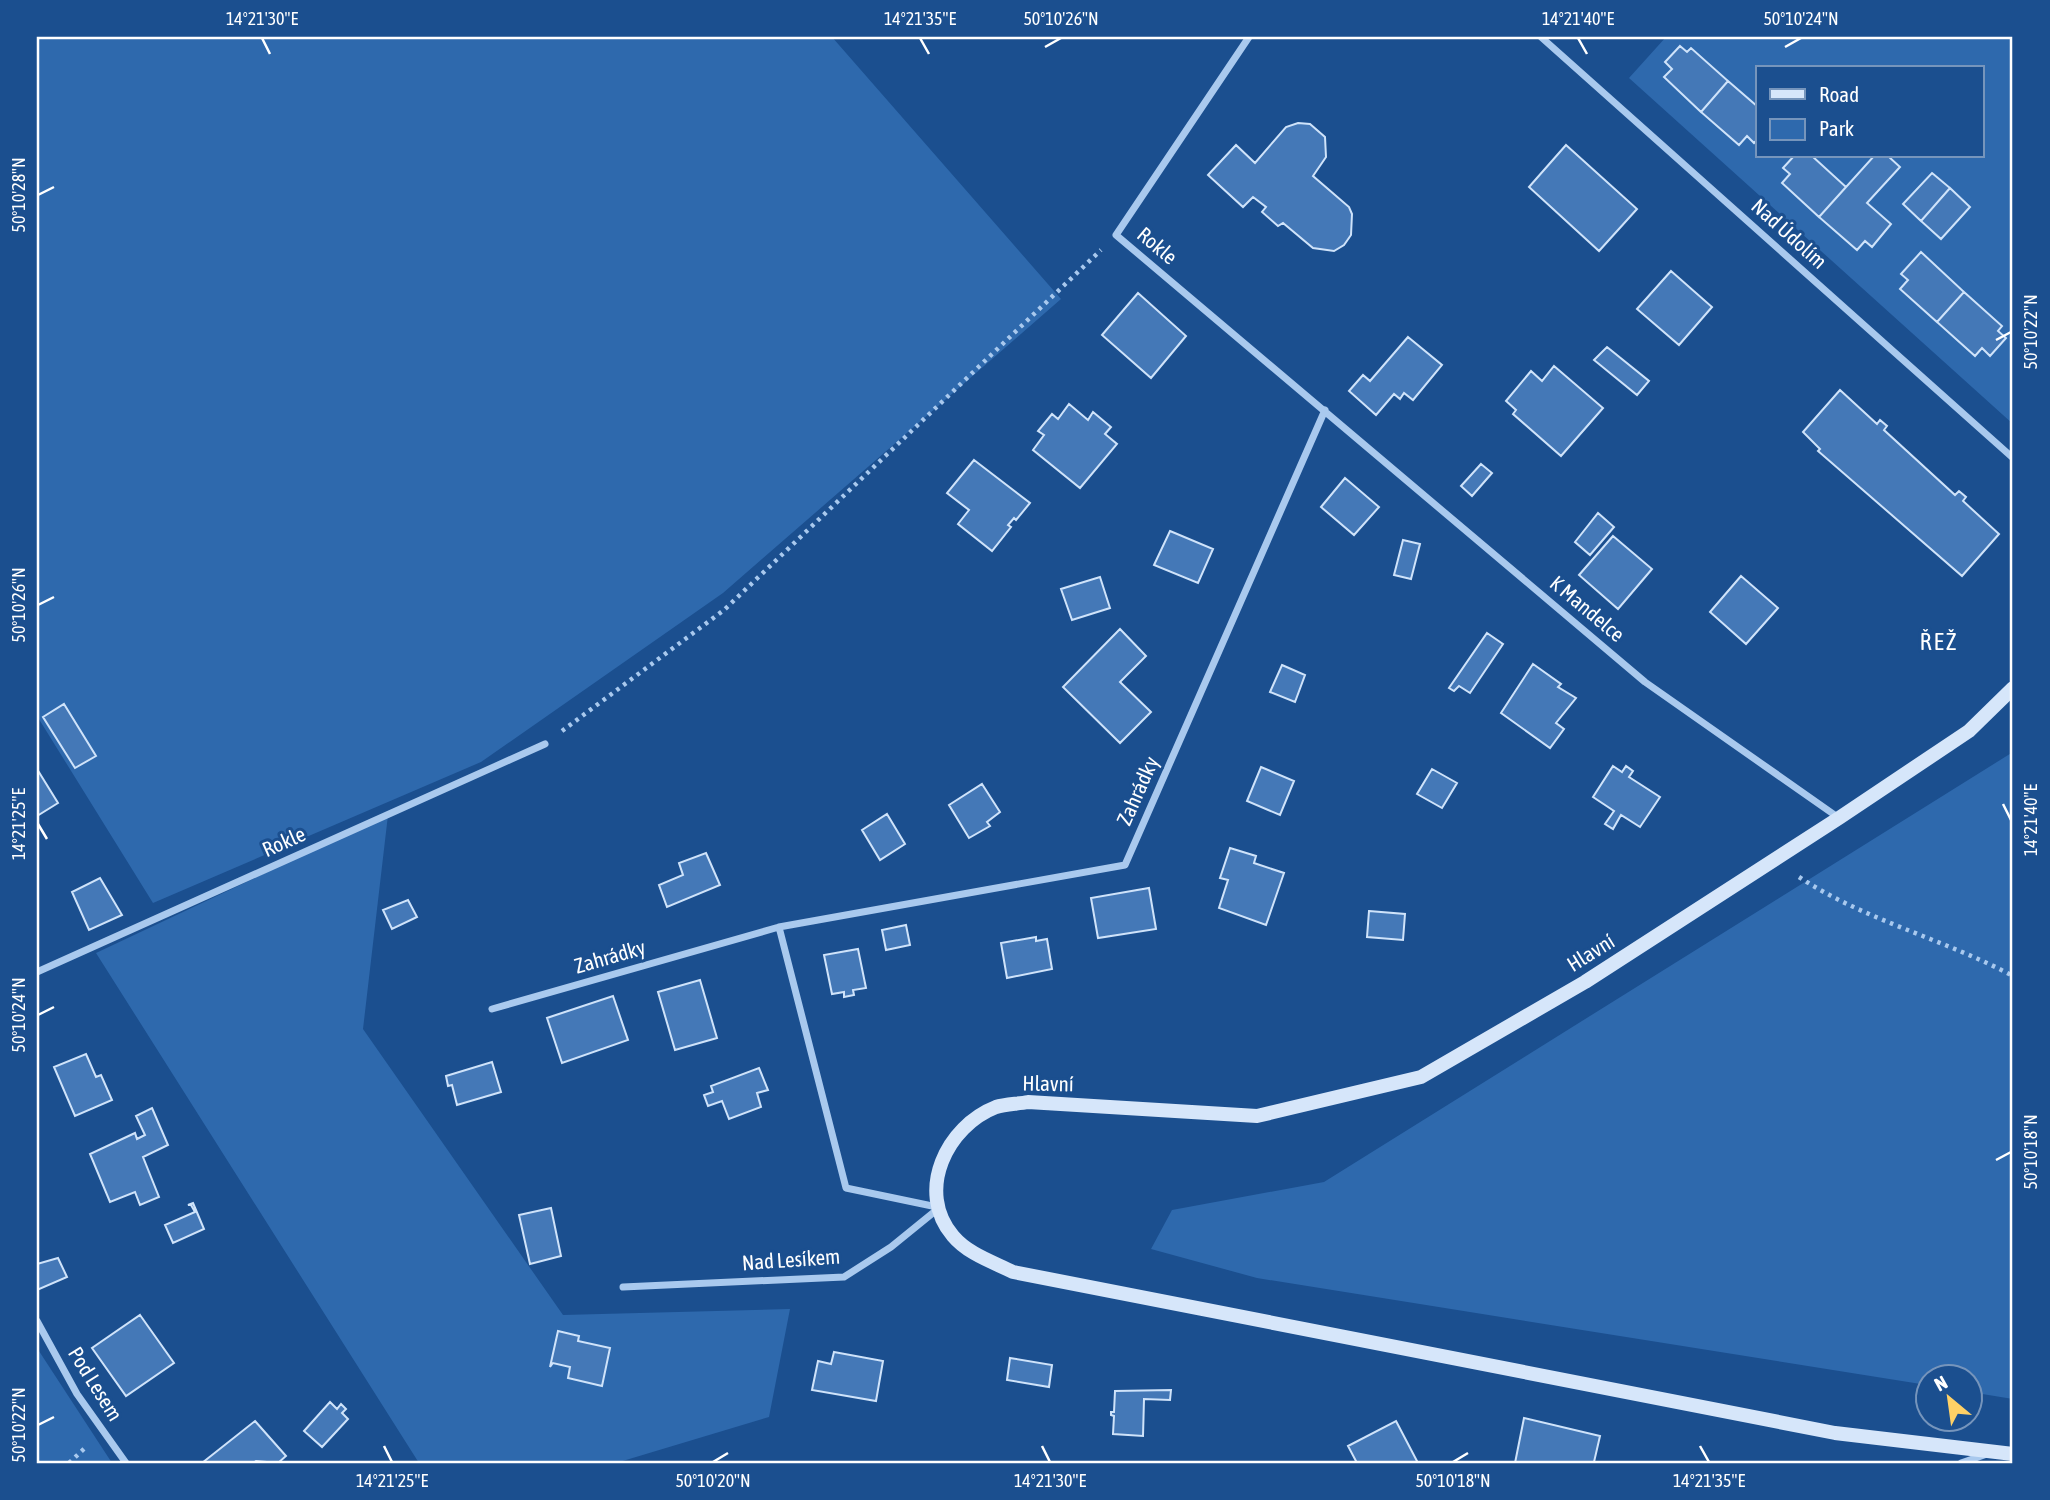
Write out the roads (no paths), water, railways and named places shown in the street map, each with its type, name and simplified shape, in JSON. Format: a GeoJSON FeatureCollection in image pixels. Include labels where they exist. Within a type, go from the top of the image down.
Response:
{"type":"FeatureCollection","features":[{"type":"Feature","properties":{"kind":"street","name":"Rokle"},"geometry":{"type":"LineString","coordinates":[[1249,37],[1116,235],[1325,410]]}},
{"type":"Feature","properties":{"kind":"street","name":"Nad Údolím"},"geometry":{"type":"LineString","coordinates":[[1541,37],[2013,458]]}},
{"type":"Feature","properties":{"kind":"street","name":"K Mandelce"},"geometry":{"type":"LineString","coordinates":[[1325,410],[1645,682],[1839,818]]}},
{"type":"Feature","properties":{"kind":"street","name":"Zahrádky"},"geometry":{"type":"LineString","coordinates":[[492,1009],[779,927],[1125,865],[1325,410]]}},
{"type":"Feature","properties":{"kind":"street","name":"Hlavní"},"geometry":{"type":"LineString","coordinates":[[2013,688],[1969,731],[1839,818],[1585,982],[1420,1077],[1257,1116],[1028,1102],[996,1107],[965,1127],[942,1155],[936,1181],[939,1207],[952,1236],[974,1254],[1013,1272],[1835,1433],[2013,1454]]}},
{"type":"Feature","properties":{"kind":"street","name":"Rokle"},"geometry":{"type":"LineString","coordinates":[[37,972],[545,744]]}},
{"type":"Feature","properties":{"kind":"street"},"geometry":{"type":"LineString","coordinates":[[779,927],[846,1188],[939,1207]]}},
{"type":"Feature","properties":{"kind":"street","name":"Nad Lesíkem"},"geometry":{"type":"LineString","coordinates":[[623,1287],[844,1277],[891,1247],[939,1207]]}},
{"type":"Feature","properties":{"kind":"street","name":"Pod Lesem"},"geometry":{"type":"LineString","coordinates":[[37,1321],[77,1394],[126,1463]]}},
{"type":"Feature","properties":{"kind":"street"},"geometry":{"type":"LineString","coordinates":[[1961,1463],[1993,1452]]}},
{"type":"Feature","properties":{"kind":"district","name":"ŘEŽ"},"geometry":{"type":"Point","coordinates":[1939,642]}}]}
